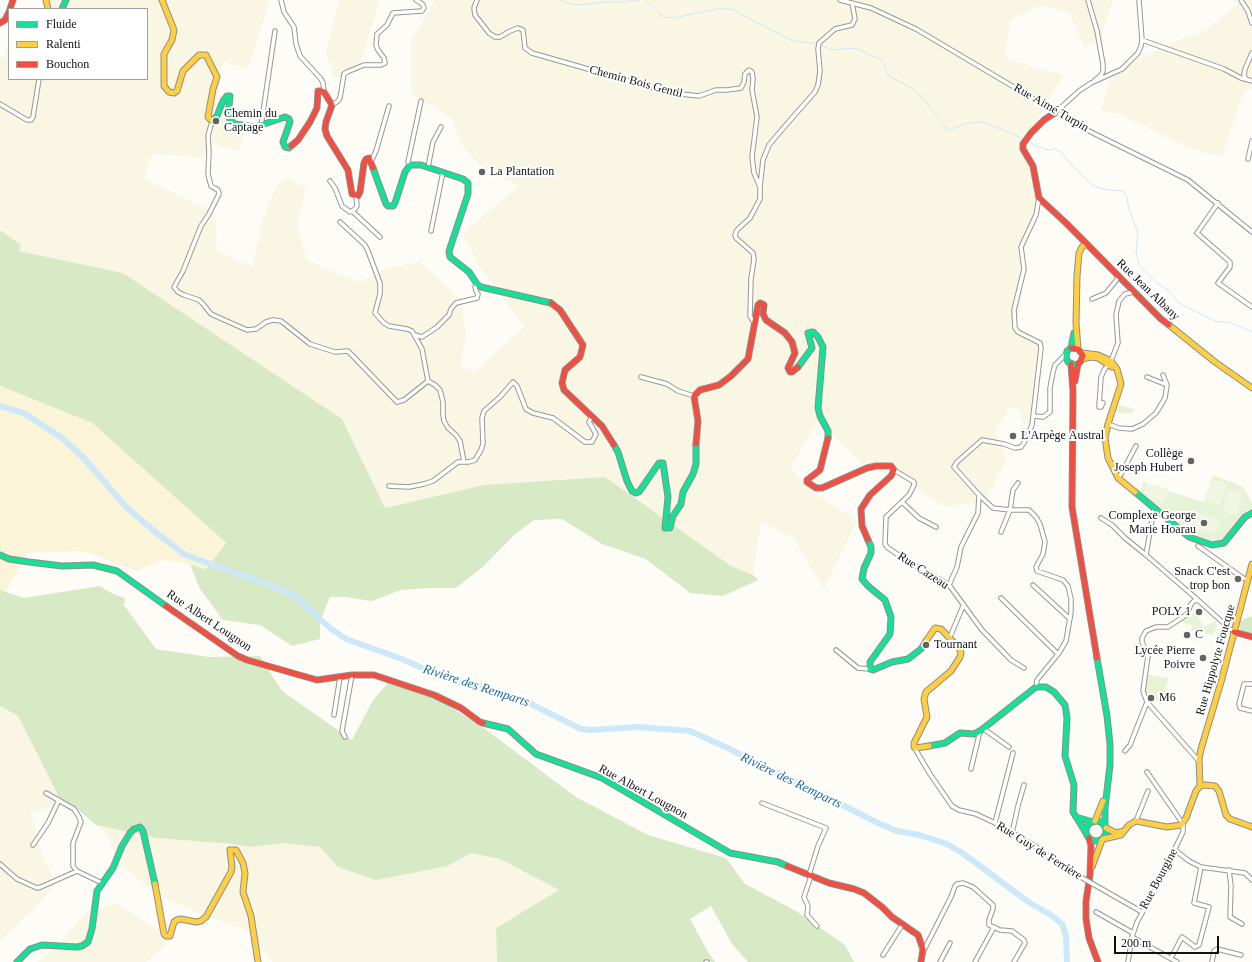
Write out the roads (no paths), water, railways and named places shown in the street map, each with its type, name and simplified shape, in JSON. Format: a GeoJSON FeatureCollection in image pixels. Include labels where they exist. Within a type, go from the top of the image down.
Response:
{"type":"FeatureCollection","features":[{"type":"Feature","properties":{"kind":"street"},"geometry":{"type":"LineString","coordinates":[[162,0],[174,30],[172,40],[167,48],[163,61],[164,86],[169,92],[177,92],[183,71],[199,55],[206,55],[217,77],[212,89],[208,117],[212,121]]}},
{"type":"Feature","properties":{"kind":"street"},"geometry":{"type":"LineString","coordinates":[[281,0],[284,12],[294,27],[296,44],[300,56],[321,78],[324,92],[332,105]]}},
{"type":"Feature","properties":{"kind":"street"},"geometry":{"type":"LineString","coordinates":[[352,211],[357,206],[356,196],[352,194],[348,170],[327,136],[325,129],[327,118],[332,105],[340,98],[344,74],[364,65],[381,65],[385,63],[384,58],[376,45],[377,34],[387,24],[393,13],[422,11],[424,8],[423,6],[416,0]]}},
{"type":"Feature","properties":{"kind":"street","name":"Chemin Bois Gentil"},"geometry":{"type":"LineString","coordinates":[[477,0],[474,8],[475,15],[489,34],[495,37],[500,37],[518,28],[523,30],[525,48],[532,53],[672,93],[699,96],[716,90],[741,88],[744,82],[745,74],[749,70],[752,72],[754,79],[752,90],[757,117],[752,157],[754,173],[760,187]]}},
{"type":"Feature","properties":{"kind":"street","name":"Rue Aimé Turpin"},"geometry":{"type":"LineString","coordinates":[[840,0],[871,8],[916,29],[1083,128],[1188,180],[1252,232]]}},
{"type":"Feature","properties":{"kind":"street"},"geometry":{"type":"LineString","coordinates":[[1036,687],[1037,680],[1058,654],[1066,641],[1070,619],[1071,599],[1066,582],[1037,571],[1037,564],[1045,548],[1044,534],[1040,524],[1029,510],[993,508],[954,467],[957,462],[982,440],[1004,444],[1015,448],[1021,447],[1032,425],[1041,348],[1040,343],[1018,332],[1014,328],[1014,310],[1024,269],[1021,247],[1036,215],[1039,198],[1033,166],[1023,149],[1023,144],[1044,120],[1101,75],[1103,71],[1097,31],[1088,0]]}},
{"type":"Feature","properties":{"kind":"street"},"geometry":{"type":"LineString","coordinates":[[1091,83],[1122,69],[1138,53],[1142,40],[1139,0]]}},
{"type":"Feature","properties":{"kind":"street"},"geometry":{"type":"LineString","coordinates":[[1241,0],[1248,11],[1252,23]]}},
{"type":"Feature","properties":{"kind":"street"},"geometry":{"type":"LineString","coordinates":[[754,323],[750,316],[751,279],[754,264],[753,253],[736,238],[735,235],[737,230],[750,218],[760,199],[763,160],[770,145],[815,92],[818,85],[820,71],[818,44],[835,29],[852,25],[855,19],[852,3]]}},
{"type":"Feature","properties":{"kind":"street"},"geometry":{"type":"LineString","coordinates":[[0,23],[5,20],[8,14]]}},
{"type":"Feature","properties":{"kind":"street"},"geometry":{"type":"LineString","coordinates":[[261,126],[275,31]]}},
{"type":"Feature","properties":{"kind":"street"},"geometry":{"type":"LineString","coordinates":[[1142,40],[1252,81]]}},
{"type":"Feature","properties":{"kind":"street"},"geometry":{"type":"LineString","coordinates":[[1246,79],[1244,75],[1245,69],[1252,53]]}},
{"type":"Feature","properties":{"kind":"street"},"geometry":{"type":"LineString","coordinates":[[0,104],[27,120],[31,120],[33,117],[39,80]]}},
{"type":"Feature","properties":{"kind":"street"},"geometry":{"type":"LineString","coordinates":[[324,92],[318,91],[315,113],[305,130],[292,147],[289,148],[285,147],[283,142],[290,122],[289,119],[285,117],[255,127],[236,124],[231,121],[228,116],[230,96],[225,97],[217,116],[212,121],[208,136],[210,152],[208,174],[212,186],[218,190],[219,194],[201,226],[183,271],[174,288],[184,295],[199,300],[211,314],[247,330],[256,329],[266,322],[273,320],[281,321],[310,344],[336,352],[348,351],[397,402],[404,400],[428,381]]}},
{"type":"Feature","properties":{"kind":"street"},"geometry":{"type":"LineString","coordinates":[[410,165],[408,162],[420,101]]}},
{"type":"Feature","properties":{"kind":"street"},"geometry":{"type":"LineString","coordinates":[[371,162],[376,151],[388,106]]}},
{"type":"Feature","properties":{"kind":"street"},"geometry":{"type":"LineString","coordinates":[[428,167],[433,142],[441,127]]}},
{"type":"Feature","properties":{"kind":"street"},"geometry":{"type":"LineString","coordinates":[[1248,159],[1252,141]]}},
{"type":"Feature","properties":{"kind":"street"},"geometry":{"type":"LineString","coordinates":[[356,196],[359,194],[361,188],[364,161],[368,158],[371,162],[386,204],[391,206],[395,203],[405,172],[410,165],[416,164],[428,167],[463,179],[468,183],[468,194],[449,251],[450,257],[470,272],[477,284],[481,287],[552,303],[560,310],[583,346],[580,358],[565,370],[562,383],[564,390],[602,426],[613,442],[632,491],[636,493],[639,492],[659,463],[663,463],[668,497],[664,527],[668,529],[670,528],[673,516],[681,504],[683,492],[693,474],[696,464],[696,437],[698,421],[694,396]]}},
{"type":"Feature","properties":{"kind":"street"},"geometry":{"type":"LineString","coordinates":[[431,231],[443,172]]}},
{"type":"Feature","properties":{"kind":"street"},"geometry":{"type":"LineString","coordinates":[[330,180],[342,206],[348,211],[352,211],[380,237]]}},
{"type":"Feature","properties":{"kind":"street","name":"Rue Jean Albany"},"geometry":{"type":"LineString","coordinates":[[1039,198],[1161,319],[1215,362],[1252,388]]}},
{"type":"Feature","properties":{"kind":"street"},"geometry":{"type":"LineString","coordinates":[[1218,203],[1198,233],[1230,262],[1230,268],[1218,283],[1252,307]]}},
{"type":"Feature","properties":{"kind":"street"},"geometry":{"type":"LineString","coordinates":[[340,222],[365,245],[368,251],[380,283],[380,294],[375,313],[384,323],[389,326],[412,331],[422,349],[428,381]]}},
{"type":"Feature","properties":{"kind":"street"},"geometry":{"type":"LineString","coordinates":[[1082,359],[1076,323],[1077,276],[1079,253],[1082,247],[1086,244]]}},
{"type":"Feature","properties":{"kind":"street"},"geometry":{"type":"LineString","coordinates":[[1092,300],[1106,293],[1119,277]]}},
{"type":"Feature","properties":{"kind":"street"},"geometry":{"type":"LineString","coordinates":[[414,335],[422,337],[426,336],[446,319],[456,303],[477,298],[478,294],[475,287],[477,284]]}},
{"type":"Feature","properties":{"kind":"street"},"geometry":{"type":"LineString","coordinates":[[1099,402],[1100,377],[1110,363],[1118,343],[1116,322],[1119,301],[1125,294],[1133,292]]}},
{"type":"Feature","properties":{"kind":"street"},"geometry":{"type":"LineString","coordinates":[[694,396],[700,390],[719,385],[732,376],[748,359],[754,323],[758,305],[760,303],[764,305],[763,314],[766,320],[785,333],[792,342],[795,353],[788,368],[790,372],[798,368],[812,348],[808,333],[810,332],[818,337],[822,342],[823,347],[818,408],[820,416],[828,431],[828,437],[820,470],[807,480],[810,485],[816,488],[822,488],[867,468],[876,466],[891,466],[894,470],[891,476],[870,495],[861,508],[862,526],[871,548],[871,553],[864,568],[862,579],[888,604],[891,617],[891,631],[887,640],[870,662],[870,668]]}},
{"type":"Feature","properties":{"kind":"street"},"geometry":{"type":"LineString","coordinates":[[1034,416],[1043,417],[1050,412],[1050,388],[1055,365],[1071,348],[1076,323]]}},
{"type":"Feature","properties":{"kind":"street"},"geometry":{"type":"LineString","coordinates":[[1071,348],[1098,355],[1110,363],[1119,381],[1119,390],[1105,438],[1106,453],[1118,478],[1190,538],[1212,545],[1224,542],[1245,517],[1251,514]]}},
{"type":"Feature","properties":{"kind":"street"},"geometry":{"type":"LineString","coordinates":[[1066,353],[1066,357],[1070,363],[1073,391],[1072,507],[1109,731],[1110,765],[1105,808],[1106,834],[1102,839],[1090,874]]}},
{"type":"Feature","properties":{"kind":"street"},"geometry":{"type":"LineString","coordinates":[[1073,391],[1078,364],[1082,359],[1091,357],[1098,358],[1110,363]]}},
{"type":"Feature","properties":{"kind":"street"},"geometry":{"type":"LineString","coordinates":[[1055,365],[1062,362],[1078,364]]}},
{"type":"Feature","properties":{"kind":"street"},"geometry":{"type":"LineString","coordinates":[[1108,424],[1115,427],[1132,429],[1152,418],[1165,398],[1167,385],[1163,375]]}},
{"type":"Feature","properties":{"kind":"street"},"geometry":{"type":"LineString","coordinates":[[641,377],[667,384],[678,391],[694,396]]}},
{"type":"Feature","properties":{"kind":"street"},"geometry":{"type":"LineString","coordinates":[[1147,377],[1167,385]]}},
{"type":"Feature","properties":{"kind":"street"},"geometry":{"type":"LineString","coordinates":[[428,381],[435,384],[440,390],[443,402],[444,421],[448,428],[460,441],[464,462]]}},
{"type":"Feature","properties":{"kind":"street"},"geometry":{"type":"LineString","coordinates":[[389,486],[409,487],[433,481],[453,465],[461,462],[473,461],[482,450],[482,418],[484,411],[500,397],[513,382],[517,386],[526,410],[553,418],[572,434],[589,443],[594,440],[596,434],[589,422],[592,416]]}},
{"type":"Feature","properties":{"kind":"street"},"geometry":{"type":"LineString","coordinates":[[1118,478],[1136,446]]}},
{"type":"Feature","properties":{"kind":"street","name":"Rue Cazeau"},"geometry":{"type":"LineString","coordinates":[[894,470],[914,482],[914,485],[913,489],[902,502],[886,517],[885,544],[911,564],[921,568],[949,585],[982,630],[1011,660],[1024,668]]}},
{"type":"Feature","properties":{"kind":"street"},"geometry":{"type":"LineString","coordinates":[[1001,532],[1010,510],[1013,490],[1018,483]]}},
{"type":"Feature","properties":{"kind":"street"},"geometry":{"type":"LineString","coordinates":[[949,585],[957,567],[961,547],[978,513],[979,495]]}},
{"type":"Feature","properties":{"kind":"street"},"geometry":{"type":"LineString","coordinates":[[902,502],[919,518],[936,527]]}},
{"type":"Feature","properties":{"kind":"street"},"geometry":{"type":"LineString","coordinates":[[1146,555],[1154,508]]}},
{"type":"Feature","properties":{"kind":"street"},"geometry":{"type":"LineString","coordinates":[[1101,518],[1112,525],[1230,629],[1234,632],[1252,637]]}},
{"type":"Feature","properties":{"kind":"street"},"geometry":{"type":"LineString","coordinates":[[1198,546],[1248,580]]}},
{"type":"Feature","properties":{"kind":"street","name":"Rue Albert Lougnon"},"geometry":{"type":"LineString","coordinates":[[0,555],[9,559],[28,562],[62,566],[93,565],[117,571],[238,656],[247,660],[317,680],[352,675],[374,675],[434,695],[461,708],[480,722],[508,729],[536,754],[602,778],[730,853],[778,862],[829,883],[864,893],[892,917],[918,935],[923,953]]}},
{"type":"Feature","properties":{"kind":"street","name":"Rue Hippolyte Foucque"},"geometry":{"type":"LineString","coordinates":[[1200,786],[1199,761],[1201,749],[1252,564]]}},
{"type":"Feature","properties":{"kind":"street"},"geometry":{"type":"LineString","coordinates":[[1033,586],[1070,619]]}},
{"type":"Feature","properties":{"kind":"street"},"geometry":{"type":"LineString","coordinates":[[1001,598],[1058,654]]}},
{"type":"Feature","properties":{"kind":"street"},"geometry":{"type":"LineString","coordinates":[[1199,601],[1193,602],[1186,614],[1168,627],[1156,627],[1150,629],[1144,635],[1142,645],[1148,656],[1143,691],[1148,702],[1199,761]]}},
{"type":"Feature","properties":{"kind":"street"},"geometry":{"type":"LineString","coordinates":[[950,637],[963,606]]}},
{"type":"Feature","properties":{"kind":"street"},"geometry":{"type":"LineString","coordinates":[[836,650],[858,668],[870,668],[873,670],[892,662],[908,659],[913,656],[921,650],[935,628],[941,629],[959,648],[961,653],[960,657],[948,675],[926,692],[924,699],[927,717],[915,739],[914,747],[945,743],[960,733],[974,734],[982,730],[1036,687],[1046,687],[1062,700],[1065,705],[1067,725],[1065,756],[1074,785],[1073,809],[1076,817],[1088,836],[1091,846],[1090,874],[1086,901],[1086,919],[1090,938],[1098,962]]}},
{"type":"Feature","properties":{"kind":"street"},"geometry":{"type":"LineString","coordinates":[[345,737],[342,731],[352,675]]}},
{"type":"Feature","properties":{"kind":"street"},"geometry":{"type":"LineString","coordinates":[[334,715],[340,677]]}},
{"type":"Feature","properties":{"kind":"street"},"geometry":{"type":"LineString","coordinates":[[1252,684],[1244,684],[1239,704],[1240,708],[1252,711]]}},
{"type":"Feature","properties":{"kind":"street"},"geometry":{"type":"LineString","coordinates":[[1125,751],[1130,745],[1148,702]]}},
{"type":"Feature","properties":{"kind":"street"},"geometry":{"type":"LineString","coordinates":[[982,730],[1009,747]]}},
{"type":"Feature","properties":{"kind":"street"},"geometry":{"type":"LineString","coordinates":[[971,770],[982,730]]}},
{"type":"Feature","properties":{"kind":"street","name":"Rue Guy de Ferrière"},"geometry":{"type":"LineString","coordinates":[[914,747],[942,794],[952,806],[959,810],[976,814],[1012,833],[1035,846],[1079,876],[1142,912]]}},
{"type":"Feature","properties":{"kind":"street"},"geometry":{"type":"LineString","coordinates":[[994,823],[1013,753]]}},
{"type":"Feature","properties":{"kind":"street"},"geometry":{"type":"LineString","coordinates":[[1147,772],[1183,824]]}},
{"type":"Feature","properties":{"kind":"street"},"geometry":{"type":"LineString","coordinates":[[1088,836],[1094,841],[1119,836],[1131,823],[1136,821],[1167,827],[1183,824],[1196,791],[1200,786],[1208,784],[1215,786],[1219,791],[1226,815],[1230,819],[1252,827]]}},
{"type":"Feature","properties":{"kind":"street"},"geometry":{"type":"LineString","coordinates":[[1012,833],[1024,785]]}},
{"type":"Feature","properties":{"kind":"street"},"geometry":{"type":"LineString","coordinates":[[1088,836],[1088,826],[1094,822],[1107,790]]}},
{"type":"Feature","properties":{"kind":"street"},"geometry":{"type":"LineString","coordinates":[[1136,821],[1148,791]]}},
{"type":"Feature","properties":{"kind":"street"},"geometry":{"type":"LineString","coordinates":[[46,793],[74,810],[81,822],[73,843],[73,866],[76,871],[102,883]]}},
{"type":"Feature","properties":{"kind":"street"},"geometry":{"type":"LineString","coordinates":[[33,845],[48,823],[58,800]]}},
{"type":"Feature","properties":{"kind":"street"},"geometry":{"type":"LineString","coordinates":[[762,803],[826,828],[818,846],[804,897],[808,906],[807,915],[817,926]]}},
{"type":"Feature","properties":{"kind":"street"},"geometry":{"type":"LineString","coordinates":[[1076,817],[1101,823],[1116,833],[1120,833],[1125,830]]}},
{"type":"Feature","properties":{"kind":"street","name":"Rue Bourgine"},"geometry":{"type":"LineString","coordinates":[[1128,962],[1133,935],[1142,912],[1175,850],[1183,832],[1183,824]]}},
{"type":"Feature","properties":{"kind":"street"},"geometry":{"type":"LineString","coordinates":[[17,962],[30,949],[36,946],[76,947],[82,946],[88,942],[92,930],[97,891],[114,868],[122,846],[130,833],[134,829],[140,827],[143,831],[153,871],[164,934],[166,936],[170,936],[174,922],[177,920],[181,919],[196,922],[201,921],[206,917],[231,872],[232,867],[230,850],[236,850],[245,873],[243,892],[251,916],[258,962]]}},
{"type":"Feature","properties":{"kind":"street"},"geometry":{"type":"LineString","coordinates":[[1175,850],[1189,862],[1200,867],[1245,873],[1252,880]]}},
{"type":"Feature","properties":{"kind":"street"},"geometry":{"type":"LineString","coordinates":[[0,864],[17,879],[37,888],[76,871]]}},
{"type":"Feature","properties":{"kind":"street"},"geometry":{"type":"LineString","coordinates":[[1171,958],[1182,937],[1195,947],[1199,945],[1209,907],[1194,903],[1200,867]]}},
{"type":"Feature","properties":{"kind":"street"},"geometry":{"type":"LineString","coordinates":[[1229,870],[1231,886],[1230,917],[1242,924]]}},
{"type":"Feature","properties":{"kind":"street"},"geometry":{"type":"LineString","coordinates":[[920,962],[957,884],[963,883],[973,887],[991,904],[993,909],[988,922],[989,925],[1012,931],[1024,940],[1025,943],[1014,962]]}},
{"type":"Feature","properties":{"kind":"street"},"geometry":{"type":"LineString","coordinates":[[1096,912],[1178,962]]}},
{"type":"Feature","properties":{"kind":"street"},"geometry":{"type":"LineString","coordinates":[[883,955],[902,924]]}},
{"type":"Feature","properties":{"kind":"street"},"geometry":{"type":"LineString","coordinates":[[975,962],[994,927]]}},
{"type":"Feature","properties":{"kind":"street"},"geometry":{"type":"LineString","coordinates":[[940,962],[950,943]]}},
{"type":"Feature","properties":{"kind":"street"},"geometry":{"type":"LineString","coordinates":[[1212,962],[1214,951],[1217,949],[1241,955]]}},
{"type":"Feature","properties":{"kind":"waterway"},"geometry":{"type":"LineString","coordinates":[[560,0],[578,5],[639,0]]}},
{"type":"Feature","properties":{"kind":"waterway"},"geometry":{"type":"LineString","coordinates":[[645,0],[664,17],[674,18],[721,8],[734,10],[793,41],[817,44],[833,50],[853,48],[860,50],[882,60],[888,75],[913,89],[921,96],[947,129],[949,130],[965,124],[976,122],[985,123],[1023,139]]}},
{"type":"Feature","properties":{"kind":"waterway"},"geometry":{"type":"LineString","coordinates":[[1028,141],[1036,146],[1049,150],[1056,149],[1061,152],[1092,185],[1109,190],[1124,191],[1138,233],[1136,252],[1139,265],[1157,283],[1168,290],[1179,303],[1215,321],[1231,323],[1252,332]]}},
{"type":"Feature","properties":{"kind":"waterway","name":"Rivière des Remparts"},"geometry":{"type":"LineString","coordinates":[[0,406],[24,413],[62,438],[84,458],[125,506],[184,554],[273,586],[294,596],[330,628],[346,639],[402,659],[449,680],[482,686],[521,699],[581,729],[591,730],[638,727],[690,731],[730,749],[880,824],[897,831],[919,835],[947,844],[961,852],[1030,903],[1051,915],[1062,924],[1066,936],[1067,962]]}},
{"type":"Feature","properties":{"kind":"place","name":"Chemin du Captage"},"geometry":{"type":"Point","coordinates":[216,121]}},
{"type":"Feature","properties":{"kind":"place","name":"La Plantation"},"geometry":{"type":"Point","coordinates":[482,172]}},
{"type":"Feature","properties":{"kind":"place","name":"L'Arpège Austral"},"geometry":{"type":"Point","coordinates":[1013,436]}},
{"type":"Feature","properties":{"kind":"place","name":"Collège Joseph Hubert"},"geometry":{"type":"Point","coordinates":[1191,461]}},
{"type":"Feature","properties":{"kind":"place","name":"Complexe George Marie Hoarau"},"geometry":{"type":"Point","coordinates":[1204,523]}},
{"type":"Feature","properties":{"kind":"place","name":"Snack C'est trop bon"},"geometry":{"type":"Point","coordinates":[1238,579]}},
{"type":"Feature","properties":{"kind":"place","name":"POLY 1"},"geometry":{"type":"Point","coordinates":[1199,612]}},
{"type":"Feature","properties":{"kind":"place","name":"C"},"geometry":{"type":"Point","coordinates":[1187,635]}},
{"type":"Feature","properties":{"kind":"place","name":"Tournant"},"geometry":{"type":"Point","coordinates":[926,645]}},
{"type":"Feature","properties":{"kind":"place","name":"Lycée Pierre Poivre"},"geometry":{"type":"Point","coordinates":[1203,658]}},
{"type":"Feature","properties":{"kind":"place","name":"M6"},"geometry":{"type":"Point","coordinates":[1151,698]}}]}
